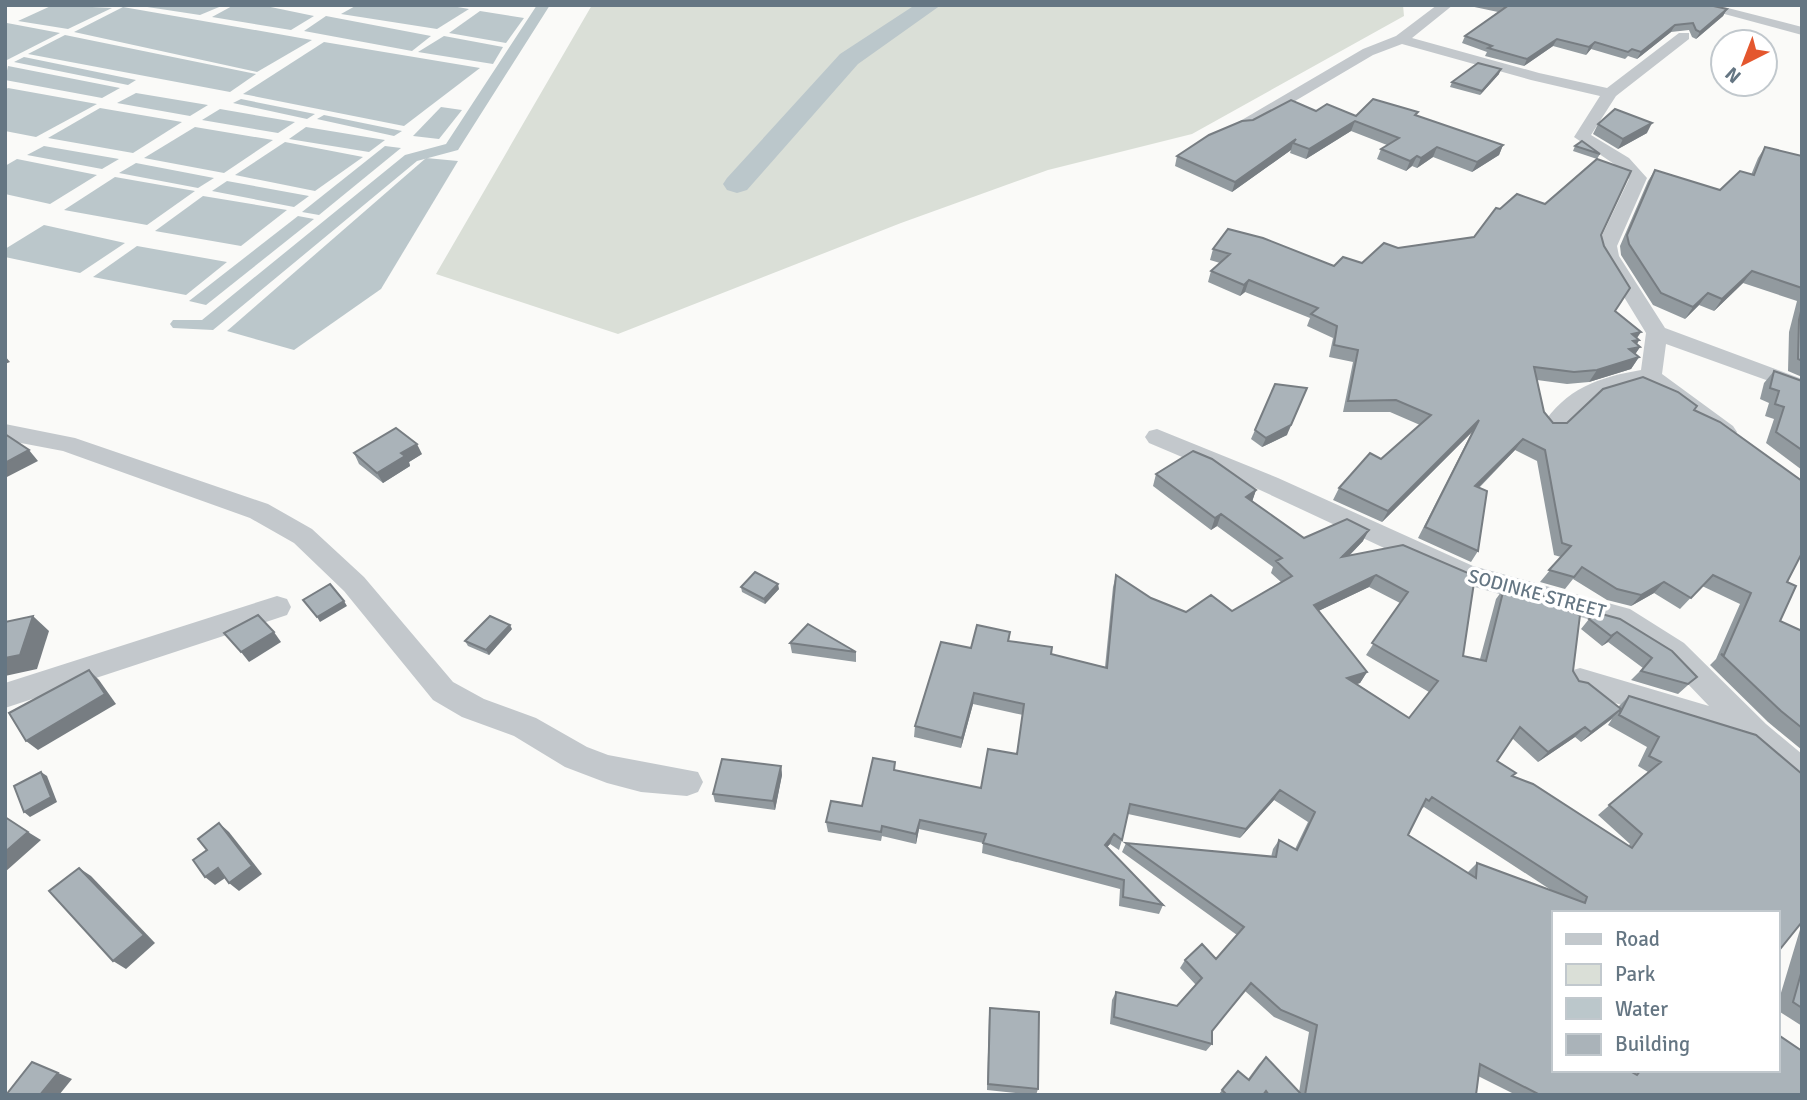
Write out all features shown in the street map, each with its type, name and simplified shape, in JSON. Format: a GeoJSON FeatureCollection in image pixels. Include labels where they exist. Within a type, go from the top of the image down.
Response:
{"type":"FeatureCollection","features":[{"type":"Feature","properties":{"kind":"street"},"geometry":{"type":"LineString","coordinates":[[1243,124],[1368,51],[1401,39],[1446,5]]}},
{"type":"Feature","properties":{"kind":"street"},"geometry":{"type":"LineString","coordinates":[[1698,5],[1802,31]]}},
{"type":"Feature","properties":{"kind":"street"},"geometry":{"type":"LineString","coordinates":[[1684,36],[1609,93],[1582,137],[1623,162],[1638,178],[1607,246],[1609,256],[1657,333],[1800,386]]}},
{"type":"Feature","properties":{"kind":"street"},"geometry":{"type":"LineString","coordinates":[[1401,39],[1536,78],[1609,93]]}},
{"type":"Feature","properties":{"kind":"street"},"geometry":{"type":"LineString","coordinates":[[1651,376],[1657,333]]}},
{"type":"Feature","properties":{"kind":"street"},"geometry":{"type":"LineString","coordinates":[[1555,426],[1572,401],[1612,382],[1651,376],[1739,442]]}},
{"type":"Feature","properties":{"kind":"street"},"geometry":{"type":"LineString","coordinates":[[5,432],[67,444],[259,511],[303,536],[354,584],[443,691],[473,708],[525,727],[576,757],[607,769],[641,778],[687,782]]}},
{"type":"Feature","properties":{"kind":"street","name":"SODINKE STREET"},"geometry":{"type":"LineString","coordinates":[[1157,437],[1281,489],[1466,575],[1620,617],[1674,651],[1755,733],[1802,774]]}},
{"type":"Feature","properties":{"kind":"street"},"geometry":{"type":"LineString","coordinates":[[5,696],[278,607]]}},
{"type":"Feature","properties":{"kind":"street"},"geometry":{"type":"LineString","coordinates":[[1580,680],[1755,733]]}},
{"type":"Feature","properties":{"kind":"green space"},"geometry":{"type":"Polygon","coordinates":[[[592,5],[1403,5],[1404,16],[1192,134],[1048,170],[901,223],[618,334],[436,274],[592,5]]]}},
{"type":"Feature","properties":{"kind":"water"},"geometry":{"type":"Polygon","coordinates":[[[53,5],[112,8],[68,29],[18,21],[53,5]]]}},
{"type":"Feature","properties":{"kind":"water"},"geometry":{"type":"Polygon","coordinates":[[[134,5],[224,5],[200,15],[134,5]]]}},
{"type":"Feature","properties":{"kind":"water"},"geometry":{"type":"Polygon","coordinates":[[[234,5],[261,5],[314,16],[291,30],[212,17],[234,5]]]}},
{"type":"Feature","properties":{"kind":"water"},"geometry":{"type":"Polygon","coordinates":[[[357,5],[446,5],[469,9],[437,29],[341,14],[357,5]]]}},
{"type":"Feature","properties":{"kind":"water"},"geometry":{"type":"Polygon","coordinates":[[[123,7],[312,40],[257,72],[74,32],[123,7]]]}},
{"type":"Feature","properties":{"kind":"water"},"geometry":{"type":"Polygon","coordinates":[[[480,11],[524,18],[506,43],[449,33],[480,11]]]}},
{"type":"Feature","properties":{"kind":"water"},"geometry":{"type":"Polygon","coordinates":[[[326,16],[431,36],[412,51],[304,31],[326,16]]]}},
{"type":"Feature","properties":{"kind":"water"},"geometry":{"type":"Polygon","coordinates":[[[7,23],[60,33],[5,61],[7,23]]]}},
{"type":"Feature","properties":{"kind":"water"},"geometry":{"type":"Polygon","coordinates":[[[65,35],[256,74],[230,92],[28,54],[65,35]]]}},
{"type":"Feature","properties":{"kind":"water"},"geometry":{"type":"Polygon","coordinates":[[[444,36],[503,47],[493,64],[418,52],[444,36]]]}},
{"type":"Feature","properties":{"kind":"water"},"geometry":{"type":"Polygon","coordinates":[[[324,42],[480,68],[404,126],[243,94],[324,42]]]}},
{"type":"Feature","properties":{"kind":"water"},"geometry":{"type":"Polygon","coordinates":[[[24,57],[136,80],[128,85],[14,62],[24,57]]]}},
{"type":"Feature","properties":{"kind":"water"},"geometry":{"type":"Polygon","coordinates":[[[8,66],[120,88],[102,98],[5,80],[8,66]]]}},
{"type":"Feature","properties":{"kind":"water"},"geometry":{"type":"Polygon","coordinates":[[[8,88],[97,104],[36,137],[5,131],[5,90],[8,88]]]}},
{"type":"Feature","properties":{"kind":"water"},"geometry":{"type":"Polygon","coordinates":[[[136,93],[208,105],[190,116],[117,103],[136,93]]]}},
{"type":"Feature","properties":{"kind":"water"},"geometry":{"type":"Polygon","coordinates":[[[241,99],[315,114],[307,119],[233,103],[241,99]]]}},
{"type":"Feature","properties":{"kind":"water"},"geometry":{"type":"Polygon","coordinates":[[[441,107],[462,110],[439,139],[413,136],[441,107]]]}},
{"type":"Feature","properties":{"kind":"water"},"geometry":{"type":"Polygon","coordinates":[[[100,108],[182,122],[133,153],[48,138],[100,108]]]}},
{"type":"Feature","properties":{"kind":"water"},"geometry":{"type":"Polygon","coordinates":[[[220,109],[295,122],[278,133],[202,120],[220,109]]]}},
{"type":"Feature","properties":{"kind":"water"},"geometry":{"type":"Polygon","coordinates":[[[324,115],[402,131],[394,136],[317,119],[324,115]]]}},
{"type":"Feature","properties":{"kind":"water"},"geometry":{"type":"Polygon","coordinates":[[[195,127],[273,140],[224,173],[144,158],[195,127]]]}},
{"type":"Feature","properties":{"kind":"water"},"geometry":{"type":"Polygon","coordinates":[[[306,127],[385,140],[369,152],[289,139],[306,127]]]}},
{"type":"Feature","properties":{"kind":"water"},"geometry":{"type":"Polygon","coordinates":[[[285,142],[363,157],[315,191],[235,175],[285,142]]]}},
{"type":"Feature","properties":{"kind":"water"},"geometry":{"type":"Polygon","coordinates":[[[44,146],[119,159],[102,169],[27,155],[44,146]]]}},
{"type":"Feature","properties":{"kind":"water"},"geometry":{"type":"Polygon","coordinates":[[[385,146],[401,148],[319,215],[302,212],[385,146]]]}},
{"type":"Feature","properties":{"kind":"water"},"geometry":{"type":"Polygon","coordinates":[[[426,158],[458,161],[381,289],[294,350],[227,331],[426,158]]]}},
{"type":"Feature","properties":{"kind":"water"},"geometry":{"type":"Polygon","coordinates":[[[17,159],[97,175],[50,204],[5,194],[5,166],[17,159]]]}},
{"type":"Feature","properties":{"kind":"water"},"geometry":{"type":"Polygon","coordinates":[[[136,163],[214,178],[198,188],[119,173],[136,163]]]}},
{"type":"Feature","properties":{"kind":"water"},"geometry":{"type":"Polygon","coordinates":[[[115,177],[195,191],[147,225],[64,210],[115,177]]]}},
{"type":"Feature","properties":{"kind":"water"},"geometry":{"type":"Polygon","coordinates":[[[227,181],[309,196],[294,207],[212,191],[227,181]]]}},
{"type":"Feature","properties":{"kind":"water"},"geometry":{"type":"Polygon","coordinates":[[[203,196],[287,210],[241,246],[155,231],[203,196]]]}},
{"type":"Feature","properties":{"kind":"water"},"geometry":{"type":"Polygon","coordinates":[[[298,216],[314,219],[206,305],[189,301],[298,216]]]}},
{"type":"Feature","properties":{"kind":"water"},"geometry":{"type":"Polygon","coordinates":[[[44,225],[125,243],[80,273],[5,257],[5,249],[44,225]]]}},
{"type":"Feature","properties":{"kind":"water"},"geometry":{"type":"Polygon","coordinates":[[[137,246],[227,262],[186,295],[93,277],[137,246]]]}},
{"type":"Feature","properties":{"kind":"building"},"geometry":{"type":"Polygon","coordinates":[[[1500,5],[1709,5],[1727,9],[1700,32],[1693,23],[1675,25],[1641,52],[1632,49],[1628,52],[1595,42],[1589,47],[1557,39],[1527,59],[1488,48],[1492,46],[1465,36],[1506,7],[1500,5]]]}},
{"type":"Feature","properties":{"kind":"building"},"geometry":{"type":"Polygon","coordinates":[[[1478,63],[1501,69],[1482,91],[1452,82],[1478,63]]]}},
{"type":"Feature","properties":{"kind":"building"},"geometry":{"type":"Polygon","coordinates":[[[1373,99],[1418,112],[1415,115],[1503,145],[1477,162],[1437,147],[1421,158],[1417,156],[1410,161],[1381,149],[1399,138],[1355,121],[1309,149],[1293,143],[1296,139],[1235,182],[1177,156],[1209,135],[1242,121],[1253,120],[1291,100],[1316,111],[1327,104],[1356,116],[1373,99]]]}},
{"type":"Feature","properties":{"kind":"building"},"geometry":{"type":"Polygon","coordinates":[[[1615,109],[1652,123],[1623,139],[1598,124],[1615,109]]]}},
{"type":"Feature","properties":{"kind":"building"},"geometry":{"type":"Polygon","coordinates":[[[1582,141],[1600,154],[1575,146],[1582,141]]]}},
{"type":"Feature","properties":{"kind":"building"},"geometry":{"type":"Polygon","coordinates":[[[1765,147],[1802,156],[1802,288],[1752,271],[1722,299],[1708,293],[1693,307],[1661,293],[1629,244],[1627,235],[1655,170],[1720,190],[1740,171],[1754,175],[1765,147]]]}},
{"type":"Feature","properties":{"kind":"building"},"geometry":{"type":"Polygon","coordinates":[[[1597,159],[1631,171],[1601,235],[1604,246],[1630,288],[1615,311],[1641,332],[1632,334],[1639,340],[1633,341],[1640,347],[1629,349],[1639,357],[1597,370],[1574,372],[1534,367],[1544,412],[1553,423],[1567,423],[1603,389],[1643,377],[1678,392],[1697,406],[1694,410],[1720,422],[1802,481],[1802,553],[1787,582],[1796,586],[1780,621],[1802,631],[1802,728],[1721,654],[1724,655],[1751,593],[1713,575],[1691,598],[1664,582],[1641,595],[1617,589],[1582,567],[1574,577],[1549,570],[1571,546],[1562,543],[1545,450],[1523,439],[1475,486],[1487,491],[1478,551],[1425,527],[1479,420],[1388,511],[1339,488],[1370,453],[1381,459],[1431,415],[1396,400],[1348,401],[1358,350],[1334,345],[1337,326],[1311,314],[1318,308],[1249,280],[1244,285],[1211,271],[1230,254],[1213,249],[1228,229],[1263,238],[1334,266],[1343,257],[1362,263],[1384,243],[1398,248],[1474,237],[1496,208],[1500,209],[1517,194],[1545,204],[1597,159]]]}},
{"type":"Feature","properties":{"kind":"building"},"geometry":{"type":"Polygon","coordinates":[[[1802,307],[1802,361],[1798,359],[1802,307]]]}},
{"type":"Feature","properties":{"kind":"building"},"geometry":{"type":"Polygon","coordinates":[[[1774,371],[1802,381],[1802,450],[1776,432],[1784,407],[1775,404],[1779,391],[1770,388],[1774,371]]]}},
{"type":"Feature","properties":{"kind":"building"},"geometry":{"type":"Polygon","coordinates":[[[1275,384],[1307,388],[1291,425],[1266,438],[1255,430],[1275,384]]]}},
{"type":"Feature","properties":{"kind":"building"},"geometry":{"type":"Polygon","coordinates":[[[396,428],[417,444],[401,453],[405,456],[377,473],[354,453],[396,428]]]}},
{"type":"Feature","properties":{"kind":"building"},"geometry":{"type":"Polygon","coordinates":[[[5,434],[29,450],[5,463],[5,434]]]}},
{"type":"Feature","properties":{"kind":"building"},"geometry":{"type":"Polygon","coordinates":[[[1193,451],[1212,459],[1256,490],[1246,497],[1304,538],[1347,519],[1369,530],[1342,557],[1403,545],[1475,576],[1463,656],[1486,661],[1504,588],[1530,597],[1533,593],[1559,600],[1554,605],[1580,615],[1573,671],[1579,681],[1588,683],[1621,709],[1591,732],[1585,727],[1548,752],[1520,727],[1497,761],[1516,773],[1512,776],[1533,784],[1632,848],[1642,834],[1609,805],[1661,762],[1649,756],[1659,737],[1619,715],[1629,696],[1756,735],[1802,774],[1802,922],[1779,951],[1779,911],[1552,911],[1552,1072],[1632,1072],[1637,1075],[1639,1072],[1779,1072],[1779,1035],[1802,1051],[1802,1095],[1540,1095],[1480,1064],[1476,1095],[1305,1095],[1317,1025],[1281,1010],[1251,983],[1212,1031],[1212,1044],[1114,1017],[1116,992],[1177,1006],[1202,978],[1185,960],[1202,944],[1216,959],[1244,927],[1126,843],[1276,857],[1279,840],[1297,850],[1315,812],[1280,790],[1246,829],[1130,804],[1122,840],[1114,834],[1105,845],[1163,905],[1123,897],[1124,880],[983,843],[986,834],[920,820],[916,834],[882,826],[881,832],[826,822],[831,801],[862,806],[873,758],[895,762],[894,770],[981,788],[988,749],[1017,754],[1024,704],[974,693],[962,738],[915,726],[941,642],[971,648],[977,625],[1010,632],[1008,641],[1052,647],[1051,654],[1107,668],[1116,575],[1151,598],[1186,612],[1211,595],[1232,611],[1292,576],[1276,561],[1282,558],[1221,514],[1215,518],[1156,474],[1193,451]],[[1376,575],[1314,605],[1367,672],[1347,678],[1409,718],[1438,681],[1372,643],[1408,592],[1376,575]],[[1432,797],[1429,801],[1426,799],[1408,835],[1476,878],[1477,863],[1585,903],[1587,897],[1432,797]]]}},
{"type":"Feature","properties":{"kind":"building"},"geometry":{"type":"Polygon","coordinates":[[[755,572],[778,584],[764,599],[741,587],[755,572]]]}},
{"type":"Feature","properties":{"kind":"building"},"geometry":{"type":"Polygon","coordinates":[[[330,584],[344,601],[317,617],[303,600],[330,584]]]}},
{"type":"Feature","properties":{"kind":"building"},"geometry":{"type":"Polygon","coordinates":[[[1598,613],[1620,619],[1672,651],[1697,677],[1688,684],[1641,671],[1652,658],[1617,632],[1611,636],[1589,619],[1598,613]]]}},
{"type":"Feature","properties":{"kind":"building"},"geometry":{"type":"Polygon","coordinates":[[[258,615],[274,632],[241,652],[224,633],[258,615]]]}},
{"type":"Feature","properties":{"kind":"building"},"geometry":{"type":"Polygon","coordinates":[[[33,616],[20,655],[5,658],[5,622],[33,616]]]}},
{"type":"Feature","properties":{"kind":"building"},"geometry":{"type":"Polygon","coordinates":[[[490,616],[510,625],[486,650],[465,641],[490,616]]]}},
{"type":"Feature","properties":{"kind":"building"},"geometry":{"type":"Polygon","coordinates":[[[808,624],[856,652],[790,643],[808,624]]]}},
{"type":"Feature","properties":{"kind":"building"},"geometry":{"type":"Polygon","coordinates":[[[89,670],[105,694],[26,741],[9,713],[89,670]]]}},
{"type":"Feature","properties":{"kind":"building"},"geometry":{"type":"Polygon","coordinates":[[[722,759],[781,766],[773,801],[713,794],[722,759]]]}},
{"type":"Feature","properties":{"kind":"building"},"geometry":{"type":"Polygon","coordinates":[[[41,772],[51,797],[24,812],[14,786],[41,772]]]}},
{"type":"Feature","properties":{"kind":"building"},"geometry":{"type":"Polygon","coordinates":[[[5,817],[28,832],[5,852],[5,817]]]}},
{"type":"Feature","properties":{"kind":"building"},"geometry":{"type":"Polygon","coordinates":[[[219,823],[252,866],[229,883],[218,868],[205,877],[193,860],[207,850],[198,839],[219,823]]]}},
{"type":"Feature","properties":{"kind":"building"},"geometry":{"type":"Polygon","coordinates":[[[79,868],[144,935],[113,961],[49,891],[79,868]]]}},
{"type":"Feature","properties":{"kind":"building"},"geometry":{"type":"Polygon","coordinates":[[[1802,970],[1802,1008],[1793,1002],[1802,970]]]}},
{"type":"Feature","properties":{"kind":"building"},"geometry":{"type":"Polygon","coordinates":[[[990,1008],[1039,1012],[1038,1089],[988,1084],[990,1008]]]}},
{"type":"Feature","properties":{"kind":"building"},"geometry":{"type":"Polygon","coordinates":[[[1266,1057],[1302,1095],[1269,1095],[1266,1091],[1263,1095],[1227,1095],[1222,1090],[1238,1071],[1249,1080],[1266,1057]]]}},
{"type":"Feature","properties":{"kind":"building"},"geometry":{"type":"Polygon","coordinates":[[[32,1062],[58,1073],[40,1095],[6,1095],[32,1062]]]}},
{"type":"Feature","properties":{"kind":"waterway"},"geometry":{"type":"LineString","coordinates":[[180,324],[206,326],[411,158],[452,147],[544,5]]}},
{"type":"Feature","properties":{"kind":"waterway"},"geometry":{"type":"LineString","coordinates":[[737,184],[849,59],[930,5]]}}]}
